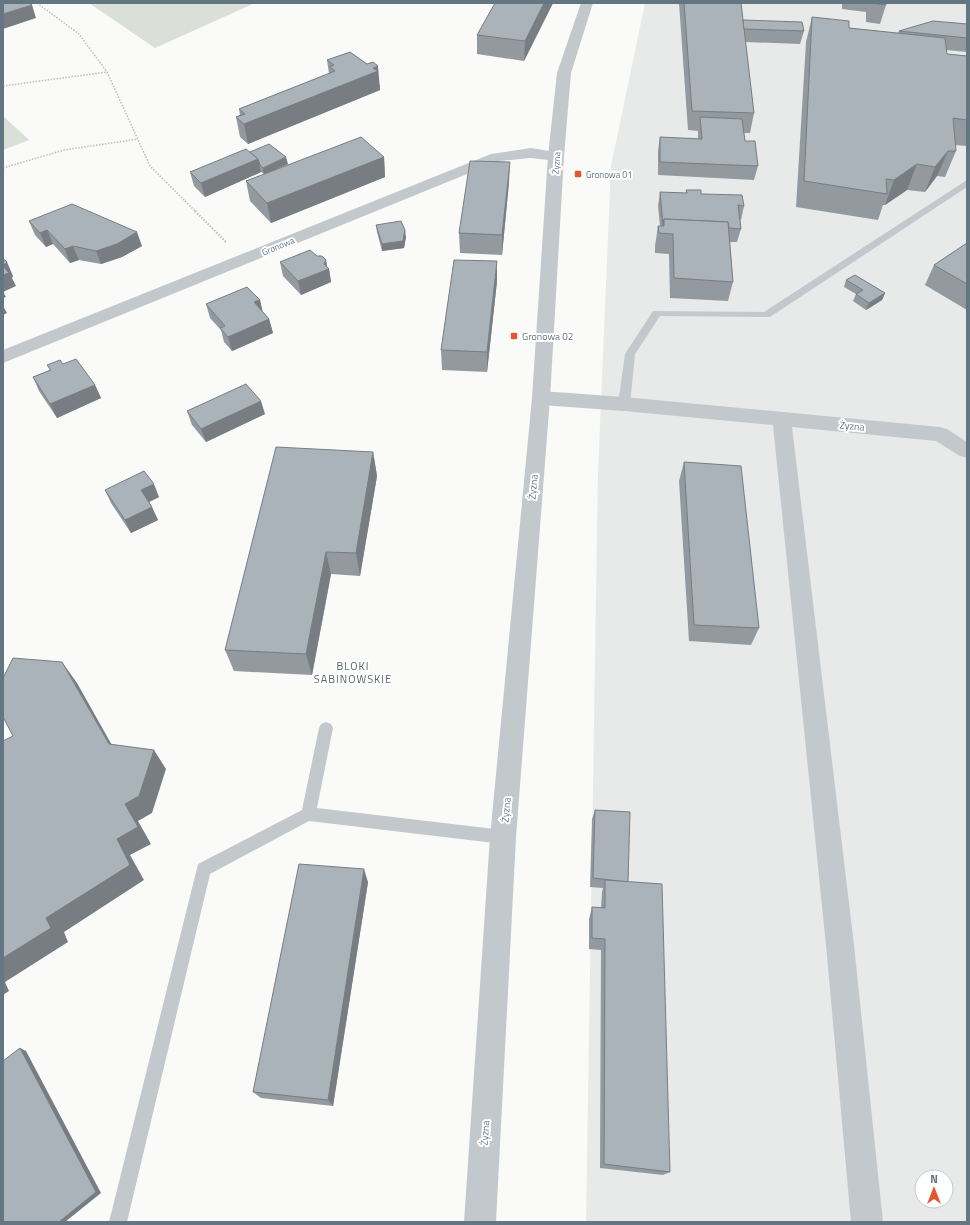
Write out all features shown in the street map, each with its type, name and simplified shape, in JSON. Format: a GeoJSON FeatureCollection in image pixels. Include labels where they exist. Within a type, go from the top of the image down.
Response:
{"type":"FeatureCollection","features":[{"type":"Feature","properties":{"kind":"street","name":"Żyzna"},"geometry":{"type":"LineString","coordinates":[[480,1222],[504,837],[541,398],[556,156],[564,72],[587,3]]}},
{"type":"Feature","properties":{"kind":"street","name":"Gronowa"},"geometry":{"type":"LineString","coordinates":[[3,358],[496,157],[531,153],[556,156]]}},
{"type":"Feature","properties":{"kind":"street","name":"Żyzna"},"geometry":{"type":"LineString","coordinates":[[541,398],[624,404],[940,434],[967,451]]}},
{"type":"Feature","properties":{"kind":"street"},"geometry":{"type":"LineString","coordinates":[[782,419],[839,938],[867,1222]]}},
{"type":"Feature","properties":{"kind":"lane"},"geometry":{"type":"LineString","coordinates":[[624,404],[630,354],[657,313],[766,315],[967,183]]}},
{"type":"Feature","properties":{"kind":"lane"},"geometry":{"type":"LineString","coordinates":[[308,814],[326,728]]}},
{"type":"Feature","properties":{"kind":"lane"},"geometry":{"type":"LineString","coordinates":[[118,1222],[203,869],[308,814],[504,837]]}},
{"type":"Feature","properties":{"kind":"path"},"geometry":{"type":"LineString","coordinates":[[37,3],[79,34],[107,72],[150,166],[243,260]]}},
{"type":"Feature","properties":{"kind":"path"},"geometry":{"type":"LineString","coordinates":[[3,86],[107,72]]}},
{"type":"Feature","properties":{"kind":"path"},"geometry":{"type":"LineString","coordinates":[[3,168],[64,150],[138,139]]}},
{"type":"Feature","properties":{"kind":"shaded area"},"geometry":{"type":"Polygon","coordinates":[[[89,3],[255,3],[155,48],[89,3]]]}},
{"type":"Feature","properties":{"kind":"shaded area"},"geometry":{"type":"Polygon","coordinates":[[[645,3],[967,3],[967,1222],[586,1222],[598,473],[611,166],[645,3]]]}},
{"type":"Feature","properties":{"kind":"shaded area"},"geometry":{"type":"Polygon","coordinates":[[[3,116],[29,140],[3,150],[3,116]]]}},
{"type":"Feature","properties":{"kind":"building"},"geometry":{"type":"Polygon","coordinates":[[[3,3],[29,3],[32,5],[3,14],[3,3]]]}},
{"type":"Feature","properties":{"kind":"building"},"geometry":{"type":"Polygon","coordinates":[[[495,3],[544,3],[525,41],[477,35],[495,3]]]}},
{"type":"Feature","properties":{"kind":"building"},"geometry":{"type":"Polygon","coordinates":[[[684,3],[741,3],[754,113],[692,111],[684,3]]]}},
{"type":"Feature","properties":{"kind":"building"},"geometry":{"type":"Polygon","coordinates":[[[872,3],[886,3],[886,5],[872,3]]]}},
{"type":"Feature","properties":{"kind":"building"},"geometry":{"type":"Polygon","coordinates":[[[812,17],[849,21],[849,28],[945,38],[947,54],[967,56],[967,120],[953,118],[956,151],[948,151],[935,167],[917,164],[894,180],[886,179],[887,194],[804,181],[812,17]]]}},
{"type":"Feature","properties":{"kind":"building"},"geometry":{"type":"Polygon","coordinates":[[[743,20],[802,22],[804,31],[744,29],[743,20]]]}},
{"type":"Feature","properties":{"kind":"building"},"geometry":{"type":"Polygon","coordinates":[[[933,21],[967,24],[967,38],[899,31],[933,21]]]}},
{"type":"Feature","properties":{"kind":"building"},"geometry":{"type":"Polygon","coordinates":[[[350,52],[367,64],[373,62],[378,66],[373,68],[378,71],[244,124],[236,117],[245,114],[239,109],[335,71],[330,67],[334,65],[327,60],[350,52]]]}},
{"type":"Feature","properties":{"kind":"building"},"geometry":{"type":"Polygon","coordinates":[[[700,117],[742,119],[745,141],[755,141],[758,166],[660,162],[660,137],[702,139],[700,117]]]}},
{"type":"Feature","properties":{"kind":"building"},"geometry":{"type":"Polygon","coordinates":[[[361,137],[384,157],[267,203],[246,181],[361,137]]]}},
{"type":"Feature","properties":{"kind":"building"},"geometry":{"type":"Polygon","coordinates":[[[269,144],[286,157],[263,168],[258,159],[250,152],[269,144]]]}},
{"type":"Feature","properties":{"kind":"building"},"geometry":{"type":"Polygon","coordinates":[[[246,149],[258,159],[201,183],[190,172],[246,149]]]}},
{"type":"Feature","properties":{"kind":"building"},"geometry":{"type":"Polygon","coordinates":[[[470,161],[510,162],[502,235],[459,233],[470,161]]]}},
{"type":"Feature","properties":{"kind":"building"},"geometry":{"type":"Polygon","coordinates":[[[686,190],[701,190],[701,194],[742,195],[744,206],[738,205],[741,229],[729,228],[728,222],[664,219],[663,225],[660,192],[687,193],[686,190]]]}},
{"type":"Feature","properties":{"kind":"building"},"geometry":{"type":"Polygon","coordinates":[[[72,204],[137,232],[117,244],[96,251],[73,246],[65,249],[47,230],[40,233],[29,221],[72,204]]]}},
{"type":"Feature","properties":{"kind":"building"},"geometry":{"type":"Polygon","coordinates":[[[664,219],[728,222],[733,282],[674,278],[673,234],[659,233],[658,226],[664,226],[664,219]]]}},
{"type":"Feature","properties":{"kind":"building"},"geometry":{"type":"Polygon","coordinates":[[[401,221],[405,230],[403,241],[382,244],[376,225],[401,221]]]}},
{"type":"Feature","properties":{"kind":"building"},"geometry":{"type":"Polygon","coordinates":[[[967,243],[967,284],[934,265],[967,243]]]}},
{"type":"Feature","properties":{"kind":"building"},"geometry":{"type":"Polygon","coordinates":[[[310,250],[317,256],[322,256],[326,260],[324,264],[329,269],[298,281],[280,262],[310,250]]]}},
{"type":"Feature","properties":{"kind":"building"},"geometry":{"type":"Polygon","coordinates":[[[3,260],[7,262],[3,266],[3,260]]]}},
{"type":"Feature","properties":{"kind":"building"},"geometry":{"type":"Polygon","coordinates":[[[454,260],[497,261],[487,352],[441,350],[454,260]]]}},
{"type":"Feature","properties":{"kind":"building"},"geometry":{"type":"Polygon","coordinates":[[[3,266],[9,273],[3,275],[3,266]]]}},
{"type":"Feature","properties":{"kind":"building"},"geometry":{"type":"Polygon","coordinates":[[[855,275],[885,293],[869,303],[856,294],[863,290],[846,280],[855,275]]]}},
{"type":"Feature","properties":{"kind":"building"},"geometry":{"type":"Polygon","coordinates":[[[247,287],[260,300],[254,302],[269,319],[228,337],[220,328],[225,326],[206,304],[247,287]]]}},
{"type":"Feature","properties":{"kind":"building"},"geometry":{"type":"Polygon","coordinates":[[[76,359],[95,385],[50,404],[33,377],[51,370],[47,365],[60,360],[63,364],[76,359]]]}},
{"type":"Feature","properties":{"kind":"building"},"geometry":{"type":"Polygon","coordinates":[[[246,384],[261,401],[201,429],[187,411],[246,384]]]}},
{"type":"Feature","properties":{"kind":"building"},"geometry":{"type":"Polygon","coordinates":[[[276,447],[373,452],[356,553],[326,552],[306,654],[225,650],[276,447]]]}},
{"type":"Feature","properties":{"kind":"building"},"geometry":{"type":"Polygon","coordinates":[[[684,462],[741,466],[759,628],[694,625],[684,462]]]}},
{"type":"Feature","properties":{"kind":"building"},"geometry":{"type":"Polygon","coordinates":[[[144,471],[154,484],[141,490],[152,507],[125,520],[105,490],[144,471]]]}},
{"type":"Feature","properties":{"kind":"building"},"geometry":{"type":"Polygon","coordinates":[[[13,658],[62,662],[109,744],[154,750],[139,796],[125,804],[138,827],[117,839],[130,865],[46,918],[51,928],[3,958],[3,741],[13,736],[3,717],[3,678],[13,658]]]}},
{"type":"Feature","properties":{"kind":"building"},"geometry":{"type":"Polygon","coordinates":[[[595,810],[630,812],[628,882],[593,878],[595,810]]]}},
{"type":"Feature","properties":{"kind":"building"},"geometry":{"type":"Polygon","coordinates":[[[299,864],[364,869],[328,1100],[253,1092],[299,864]]]}},
{"type":"Feature","properties":{"kind":"building"},"geometry":{"type":"Polygon","coordinates":[[[605,880],[662,884],[670,1172],[604,1164],[605,939],[592,938],[592,907],[605,908],[605,880]]]}},
{"type":"Feature","properties":{"kind":"building"},"geometry":{"type":"Polygon","coordinates":[[[20,1048],[96,1192],[59,1222],[3,1222],[3,1061],[20,1048]]]}},
{"type":"Feature","properties":{"kind":"place","name":"Gronowa 01"},"geometry":{"type":"Point","coordinates":[578,174]}},
{"type":"Feature","properties":{"kind":"place","name":"Gronowa 02"},"geometry":{"type":"Point","coordinates":[514,336]}},
{"type":"Feature","properties":{"kind":"district","name":"BLOKI SABINOWSKIE"},"geometry":{"type":"Point","coordinates":[353,672]}}]}
